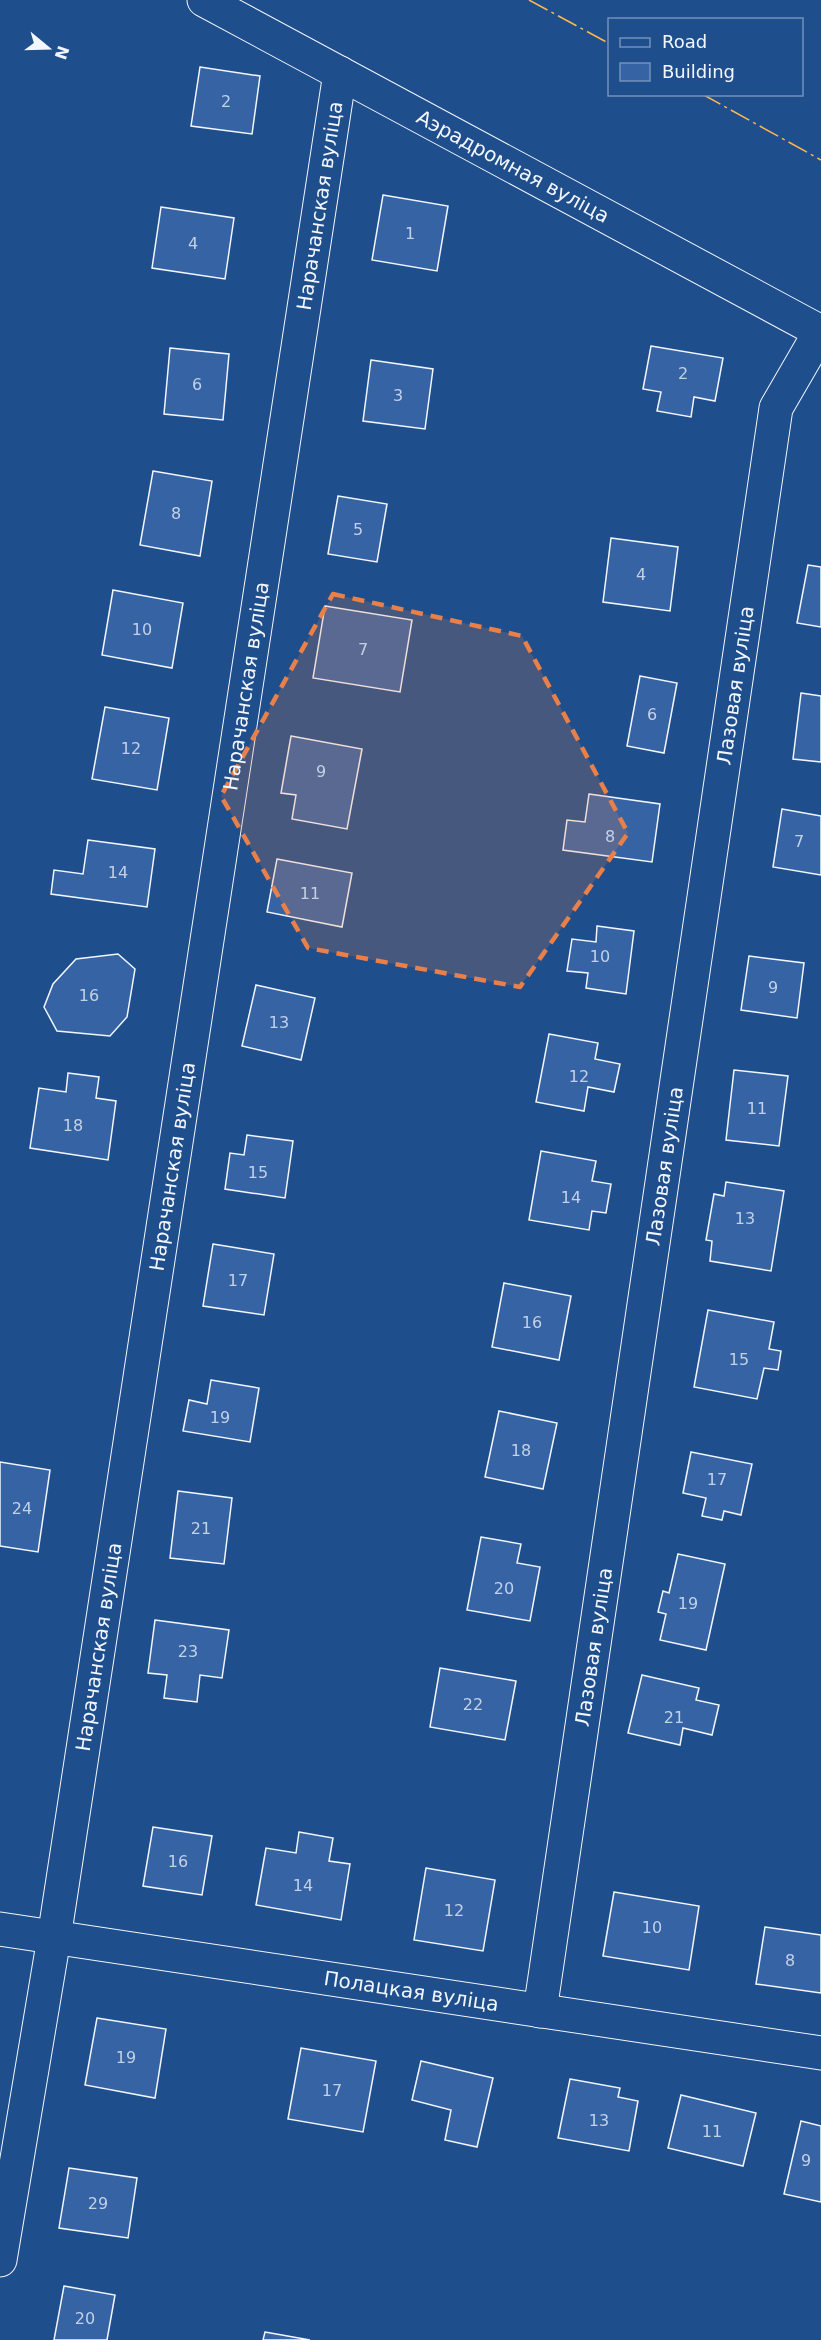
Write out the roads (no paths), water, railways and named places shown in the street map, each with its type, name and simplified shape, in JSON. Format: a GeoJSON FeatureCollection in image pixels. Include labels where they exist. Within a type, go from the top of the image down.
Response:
{"type":"FeatureCollection","features":[{"type":"Feature","properties":{"kind":"street","name":"Аэрадромная вуліца"},"geometry":{"type":"LineString","coordinates":[[204,0],[821,332]]}},
{"type":"Feature","properties":{"kind":"street","name":"Нарачанская вуліца"},"geometry":{"type":"LineString","coordinates":[[0,2260],[54,1938],[340,73]]}},
{"type":"Feature","properties":{"kind":"street","name":"Лазовая вуліца"},"geometry":{"type":"LineString","coordinates":[[540,2011],[776,408],[821,332]]}},
{"type":"Feature","properties":{"kind":"street","name":"Полацкая вуліца"},"geometry":{"type":"LineString","coordinates":[[0,1929],[821,2053]]}}]}
